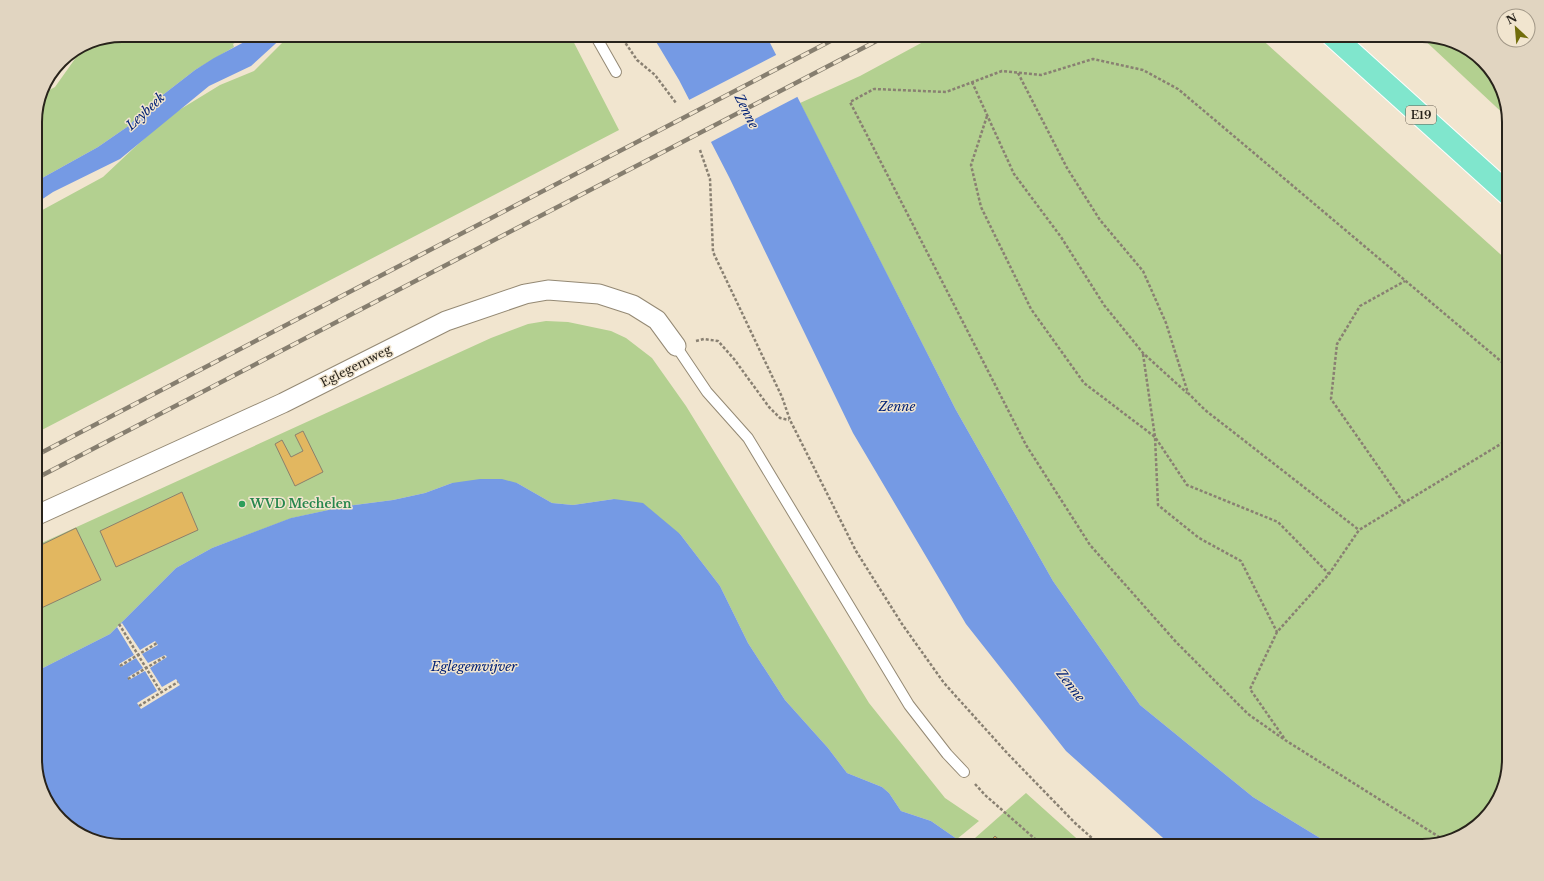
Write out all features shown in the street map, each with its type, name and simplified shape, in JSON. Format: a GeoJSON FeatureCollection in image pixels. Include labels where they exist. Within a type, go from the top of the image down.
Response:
{"type":"FeatureCollection","features":[{"type":"Feature","properties":{"kind":"highway","name":"E19"},"geometry":{"type":"LineString","coordinates":[[1340,42],[1502,189]]}},
{"type":"Feature","properties":{"kind":"street","name":"Eglegemweg"},"geometry":{"type":"LineString","coordinates":[[42,513],[284,403],[446,320],[525,294],[548,290],[599,294],[633,305],[657,320],[676,346]]}},
{"type":"Feature","properties":{"kind":"lane"},"geometry":{"type":"LineString","coordinates":[[599,42],[616,72]]}},
{"type":"Feature","properties":{"kind":"lane"},"geometry":{"type":"LineString","coordinates":[[676,346],[707,392],[748,438],[909,706],[947,754],[964,772]]}},
{"type":"Feature","properties":{"kind":"path"},"geometry":{"type":"LineString","coordinates":[[625,42],[637,60],[656,75],[676,103]]}},
{"type":"Feature","properties":{"kind":"path"},"geometry":{"type":"LineString","coordinates":[[1439,837],[1285,740],[1248,714],[1176,642],[1090,545],[1026,445],[850,102],[874,88],[946,92],[1002,71],[1041,75],[1093,59],[1143,70],[1178,89],[1502,362]]}},
{"type":"Feature","properties":{"kind":"path"},"geometry":{"type":"LineString","coordinates":[[1018,73],[1071,174],[1100,220],[1143,271],[1166,323],[1188,393]]}},
{"type":"Feature","properties":{"kind":"path"},"geometry":{"type":"LineString","coordinates":[[972,82],[1014,174],[1062,237],[1104,305],[1143,353],[1205,410],[1359,530]]}},
{"type":"Feature","properties":{"kind":"path"},"geometry":{"type":"LineString","coordinates":[[987,116],[972,165],[981,207],[1031,309],[1084,383],[1154,437],[1187,485],[1278,522],[1329,574]]}},
{"type":"Feature","properties":{"kind":"path"},"geometry":{"type":"LineString","coordinates":[[700,150],[710,179],[714,252],[782,397],[790,420],[856,551],[902,624],[944,683],[1008,754],[1075,823],[1093,839]]}},
{"type":"Feature","properties":{"kind":"path"},"geometry":{"type":"LineString","coordinates":[[1403,502],[1331,399],[1337,344],[1360,306],[1405,281]]}},
{"type":"Feature","properties":{"kind":"path"},"geometry":{"type":"LineString","coordinates":[[676,346],[704,339],[718,341],[734,359],[769,407],[780,418],[790,420]]}},
{"type":"Feature","properties":{"kind":"path"},"geometry":{"type":"LineString","coordinates":[[1143,353],[1154,437],[1158,505],[1199,538],[1241,561],[1278,632]]}},
{"type":"Feature","properties":{"kind":"path"},"geometry":{"type":"LineString","coordinates":[[1285,740],[1250,689],[1278,632],[1329,574],[1359,530],[1502,443]]}},
{"type":"Feature","properties":{"kind":"path"},"geometry":{"type":"LineString","coordinates":[[119,624],[161,692]]}},
{"type":"Feature","properties":{"kind":"path"},"geometry":{"type":"LineString","coordinates":[[120,666],[157,643]]}},
{"type":"Feature","properties":{"kind":"path"},"geometry":{"type":"LineString","coordinates":[[128,679],[166,656]]}},
{"type":"Feature","properties":{"kind":"path"},"geometry":{"type":"LineString","coordinates":[[139,706],[178,682]]}},
{"type":"Feature","properties":{"kind":"path"},"geometry":{"type":"LineString","coordinates":[[964,772],[985,795],[1035,839]]}},
{"type":"Feature","properties":{"kind":"green space"},"geometry":{"type":"Polygon","coordinates":[[[116,42],[236,42],[233,44],[234,47],[195,70],[155,101],[127,127],[98,147],[42,178],[42,116],[45,101],[48,91],[55,87],[77,56],[91,48],[116,42]]]}},
{"type":"Feature","properties":{"kind":"green space"},"geometry":{"type":"Polygon","coordinates":[[[283,42],[574,42],[619,130],[42,430],[42,210],[103,177],[171,115],[220,85],[254,71],[283,42]]]}},
{"type":"Feature","properties":{"kind":"green space"},"geometry":{"type":"Polygon","coordinates":[[[923,42],[1265,42],[1502,256],[1502,759],[1496,790],[1486,808],[1471,823],[1453,833],[1433,838],[1322,839],[1253,797],[1140,705],[1053,581],[956,410],[800,103],[860,76],[923,42]]]}},
{"type":"Feature","properties":{"kind":"green space"},"geometry":{"type":"Polygon","coordinates":[[[1427,42],[1453,48],[1471,58],[1479,65],[1494,86],[1501,112],[1427,42]]]}},
{"type":"Feature","properties":{"kind":"green space"},"geometry":{"type":"Polygon","coordinates":[[[546,321],[568,322],[611,331],[626,338],[652,358],[686,406],[869,703],[945,798],[979,821],[957,839],[931,821],[901,811],[889,793],[882,787],[847,773],[828,748],[785,700],[748,643],[720,586],[680,534],[614,499],[573,505],[552,503],[517,483],[452,483],[425,493],[393,500],[347,506],[292,518],[212,548],[176,568],[110,634],[42,668],[42,543],[491,338],[528,324],[546,321]]]}},
{"type":"Feature","properties":{"kind":"green space"},"geometry":{"type":"Polygon","coordinates":[[[1026,793],[1077,839],[974,839],[1026,793]]]}},
{"type":"Feature","properties":{"kind":"water","name":"Leybeek"},"geometry":{"type":"Polygon","coordinates":[[[244,42],[277,42],[251,66],[209,86],[120,159],[53,192],[42,199],[42,178],[98,147],[127,127],[155,101],[195,70],[244,42]]]}},
{"type":"Feature","properties":{"kind":"water","name":"Zenne"},"geometry":{"type":"Polygon","coordinates":[[[656,42],[770,42],[956,410],[1053,581],[1140,705],[1253,797],[1322,839],[1164,839],[1066,751],[966,624],[853,433],[729,177],[679,80],[656,42]]]}},
{"type":"Feature","properties":{"kind":"water","name":"Eglegemvijver"},"geometry":{"type":"Polygon","coordinates":[[[480,479],[502,479],[517,483],[552,503],[573,505],[614,499],[643,503],[680,534],[720,586],[748,643],[785,700],[828,748],[847,773],[882,787],[889,793],[901,811],[931,821],[957,839],[122,839],[101,836],[77,826],[55,804],[46,785],[42,765],[42,668],[110,634],[176,568],[212,548],[291,518],[347,506],[393,500],[425,493],[452,483],[480,479]]]}},
{"type":"Feature","properties":{"kind":"pier"},"geometry":{"type":"Polygon","coordinates":[[[778,54],[799,96],[709,143],[687,101],[778,54]]]}},
{"type":"Feature","properties":{"kind":"pier"},"geometry":{"type":"Polygon","coordinates":[[[122,623],[140,650],[155,641],[158,645],[142,654],[148,663],[165,655],[167,657],[150,668],[162,687],[176,679],[180,685],[141,709],[137,703],[157,691],[145,671],[129,680],[128,677],[143,668],[136,658],[121,667],[120,666],[119,664],[134,655],[117,627],[122,623]]]}},
{"type":"Feature","properties":{"kind":"building"},"geometry":{"type":"Polygon","coordinates":[[[303,431],[323,472],[295,486],[275,444],[282,440],[291,457],[303,451],[295,435],[303,431]]]}},
{"type":"Feature","properties":{"kind":"building"},"geometry":{"type":"Polygon","coordinates":[[[182,492],[198,530],[116,567],[100,531],[182,492]]]}},
{"type":"Feature","properties":{"kind":"building"},"geometry":{"type":"Polygon","coordinates":[[[76,528],[101,580],[42,608],[42,545],[76,528]]]}},
{"type":"Feature","properties":{"kind":"railway"},"geometry":{"type":"LineString","coordinates":[[42,452],[829,42]]}},
{"type":"Feature","properties":{"kind":"railway"},"geometry":{"type":"LineString","coordinates":[[42,475],[875,42]]}},
{"type":"Feature","properties":{"kind":"place","name":"WVD Mechelen"},"geometry":{"type":"Point","coordinates":[242,504]}}]}
